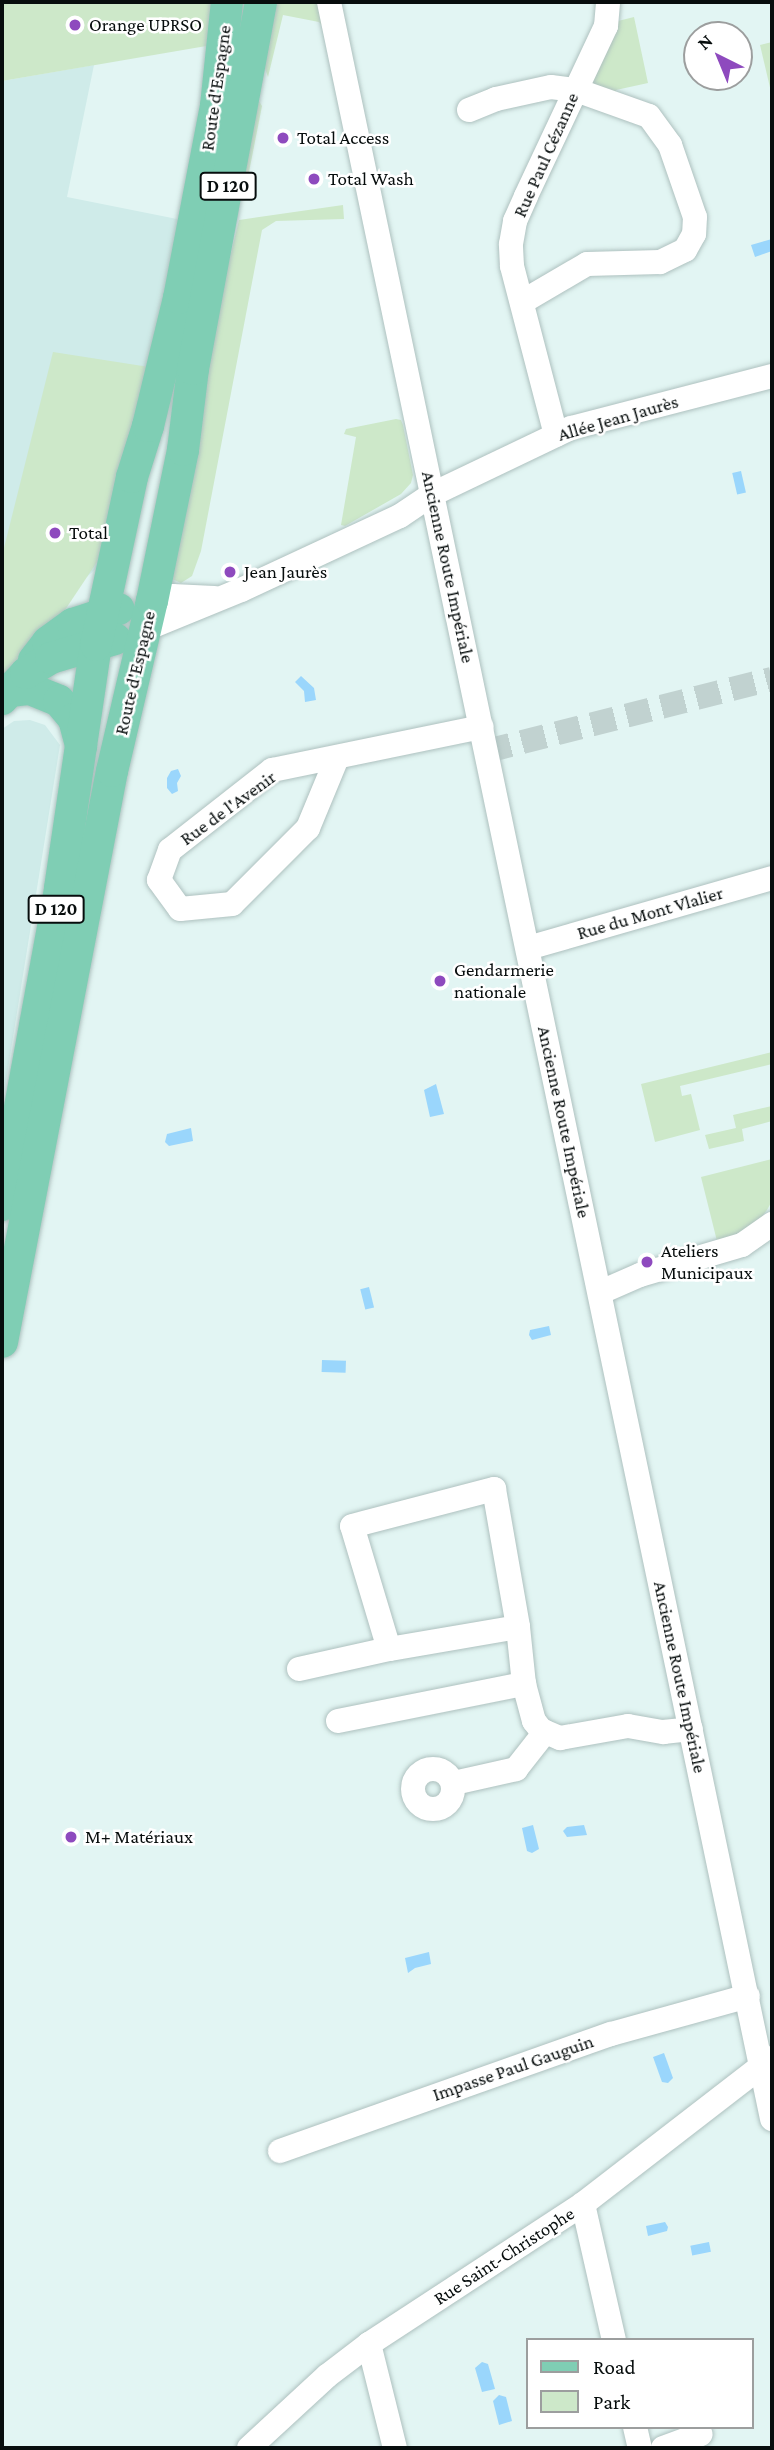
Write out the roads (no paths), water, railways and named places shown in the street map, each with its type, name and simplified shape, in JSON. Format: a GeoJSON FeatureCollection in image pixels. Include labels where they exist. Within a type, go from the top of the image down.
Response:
{"type":"FeatureCollection","features":[{"type":"Feature","properties":{"kind":"main road","name":"Route d'Espagne"},"geometry":{"type":"LineString","coordinates":[[2,1205],[60,888],[96,646],[132,477],[148,426],[179,298],[216,106],[227,2]]}},
{"type":"Feature","properties":{"kind":"main road","name":"Route d'Espagne"},"geometry":{"type":"LineString","coordinates":[[2,1342],[112,771],[149,615],[183,450],[193,369],[261,2]]}},
{"type":"Feature","properties":{"kind":"main road"},"geometry":{"type":"LineString","coordinates":[[13,688],[38,652],[60,632],[88,617],[103,613],[149,615]]}},
{"type":"Feature","properties":{"kind":"main road"},"geometry":{"type":"LineString","coordinates":[[13,688],[64,652],[96,646],[149,615]]}},
{"type":"Feature","properties":{"kind":"main road"},"geometry":{"type":"LineString","coordinates":[[13,688],[30,689],[59,701],[74,719],[81,752]]}},
{"type":"Feature","properties":{"kind":"street","name":"Ancienne Route Impériale"},"geometry":{"type":"LineString","coordinates":[[329,2],[691,1729],[748,1996],[767,2062],[772,2119]]}},
{"type":"Feature","properties":{"kind":"street","name":"Rue Paul Cézanne"},"geometry":{"type":"LineString","coordinates":[[556,435],[512,265],[511,244],[515,221],[606,26],[608,2]]}},
{"type":"Feature","properties":{"kind":"street"},"geometry":{"type":"LineString","coordinates":[[469,110],[496,99],[551,87],[576,90],[649,117],[670,145],[695,217],[694,234],[685,250],[660,262],[587,264],[522,302]]}},
{"type":"Feature","properties":{"kind":"street","name":"Allée Jean Jaurès"},"geometry":{"type":"LineString","coordinates":[[149,615],[230,594],[400,516],[433,494],[556,435],[596,421],[772,376]]}},
{"type":"Feature","properties":{"kind":"street","name":"Rue de l'Avenir"},"geometry":{"type":"LineString","coordinates":[[337,758],[308,828],[232,904],[180,909],[159,880],[170,850],[272,770],[482,727]]}},
{"type":"Feature","properties":{"kind":"street","name":"Rue du Mont Vlalier"},"geometry":{"type":"LineString","coordinates":[[528,948],[772,878]]}},
{"type":"Feature","properties":{"kind":"street"},"geometry":{"type":"LineString","coordinates":[[601,1292],[639,1275],[742,1245],[772,1224]]}},
{"type":"Feature","properties":{"kind":"street"},"geometry":{"type":"LineString","coordinates":[[601,1292],[643,1288],[748,1260],[772,1243]]}},
{"type":"Feature","properties":{"kind":"street"},"geometry":{"type":"LineString","coordinates":[[389,1649],[352,1526],[494,1489],[518,1627],[524,1684],[534,1721],[545,1732],[560,1738],[628,1726],[663,1732],[691,1729]]}},
{"type":"Feature","properties":{"kind":"street"},"geometry":{"type":"LineString","coordinates":[[299,1670],[389,1649],[518,1627]]}},
{"type":"Feature","properties":{"kind":"street"},"geometry":{"type":"LineString","coordinates":[[338,1721],[524,1684]]}},
{"type":"Feature","properties":{"kind":"street"},"geometry":{"type":"LineString","coordinates":[[454,1783],[516,1769],[545,1732]]}},
{"type":"Feature","properties":{"kind":"street","name":"Impasse Paul Gauguin"},"geometry":{"type":"LineString","coordinates":[[280,2151],[611,2034],[748,1996]]}},
{"type":"Feature","properties":{"kind":"street","name":"Rue Saint-Christophe"},"geometry":{"type":"LineString","coordinates":[[249,2448],[327,2376],[369,2344],[583,2204],[767,2062]]}},
{"type":"Feature","properties":{"kind":"street"},"geometry":{"type":"LineString","coordinates":[[583,2204],[614,2338]]}},
{"type":"Feature","properties":{"kind":"street"},"geometry":{"type":"LineString","coordinates":[[369,2344],[395,2448]]}},
{"type":"Feature","properties":{"kind":"street"},"geometry":{"type":"LineString","coordinates":[[635,2429],[640,2448]]}},
{"type":"Feature","properties":{"kind":"street"},"geometry":{"type":"LineString","coordinates":[[663,2448],[701,2434]]}},
{"type":"Feature","properties":{"kind":"water"},"geometry":{"type":"Polygon","coordinates":[[[772,239],[772,251],[755,257],[751,245],[772,239]]]}},
{"type":"Feature","properties":{"kind":"water"},"geometry":{"type":"Polygon","coordinates":[[[741,471],[746,492],[737,494],[732,473],[741,471]]]}},
{"type":"Feature","properties":{"kind":"water"},"geometry":{"type":"Polygon","coordinates":[[[301,676],[314,688],[316,700],[305,702],[304,691],[295,682],[301,676]]]}},
{"type":"Feature","properties":{"kind":"water"},"geometry":{"type":"Polygon","coordinates":[[[178,769],[181,776],[177,783],[178,791],[172,794],[167,788],[167,778],[171,771],[178,769]]]}},
{"type":"Feature","properties":{"kind":"water"},"geometry":{"type":"Polygon","coordinates":[[[436,1084],[444,1114],[430,1117],[424,1090],[436,1084]]]}},
{"type":"Feature","properties":{"kind":"water"},"geometry":{"type":"Polygon","coordinates":[[[191,1128],[193,1141],[169,1146],[165,1142],[167,1134],[191,1128]]]}},
{"type":"Feature","properties":{"kind":"water"},"geometry":{"type":"Polygon","coordinates":[[[369,1287],[374,1307],[365,1310],[360,1289],[369,1287]]]}},
{"type":"Feature","properties":{"kind":"water"},"geometry":{"type":"Polygon","coordinates":[[[549,1326],[551,1335],[532,1340],[530,1330],[549,1326]]]}},
{"type":"Feature","properties":{"kind":"water"},"geometry":{"type":"Polygon","coordinates":[[[322,1360],[346,1361],[346,1373],[322,1372],[322,1360]]]}},
{"type":"Feature","properties":{"kind":"water"},"geometry":{"type":"Polygon","coordinates":[[[533,1825],[539,1849],[532,1853],[527,1851],[522,1828],[533,1825]]]}},
{"type":"Feature","properties":{"kind":"water"},"geometry":{"type":"Polygon","coordinates":[[[584,1825],[587,1835],[567,1837],[563,1831],[567,1827],[584,1825]]]}},
{"type":"Feature","properties":{"kind":"water"},"geometry":{"type":"Polygon","coordinates":[[[429,1952],[431,1964],[415,1968],[408,1973],[405,1958],[429,1952]]]}},
{"type":"Feature","properties":{"kind":"water"},"geometry":{"type":"Polygon","coordinates":[[[664,2053],[673,2078],[668,2083],[662,2082],[653,2057],[664,2053]]]}},
{"type":"Feature","properties":{"kind":"water"},"geometry":{"type":"Polygon","coordinates":[[[665,2222],[667,2231],[648,2236],[646,2226],[665,2222]]]}},
{"type":"Feature","properties":{"kind":"water"},"geometry":{"type":"Polygon","coordinates":[[[709,2242],[711,2252],[692,2255],[690,2246],[709,2242]]]}},
{"type":"Feature","properties":{"kind":"water"},"geometry":{"type":"Polygon","coordinates":[[[482,2362],[488,2364],[495,2389],[482,2392],[475,2368],[482,2362]]]}},
{"type":"Feature","properties":{"kind":"water"},"geometry":{"type":"Polygon","coordinates":[[[499,2395],[506,2397],[512,2421],[499,2425],[493,2401],[499,2395]]]}},
{"type":"Feature","properties":{"kind":"tunnel"},"geometry":{"type":"LineString","coordinates":[[487,751],[772,679]]}},
{"type":"Feature","properties":{"kind":"place","name":"Orange UPRSO"},"geometry":{"type":"Point","coordinates":[75,25]}},
{"type":"Feature","properties":{"kind":"place","name":"Total Access"},"geometry":{"type":"Point","coordinates":[283,138]}},
{"type":"Feature","properties":{"kind":"place","name":"Total Wash"},"geometry":{"type":"Point","coordinates":[314,179]}},
{"type":"Feature","properties":{"kind":"place","name":"Total"},"geometry":{"type":"Point","coordinates":[55,533]}},
{"type":"Feature","properties":{"kind":"place","name":"Jean Jaurès"},"geometry":{"type":"Point","coordinates":[230,572]}},
{"type":"Feature","properties":{"kind":"place","name":"Gendarmerie nationale"},"geometry":{"type":"Point","coordinates":[440,981]}},
{"type":"Feature","properties":{"kind":"place","name":"Ateliers Municipaux"},"geometry":{"type":"Point","coordinates":[647,1262]}},
{"type":"Feature","properties":{"kind":"place","name":"M+ Matériaux"},"geometry":{"type":"Point","coordinates":[71,1837]}}]}
